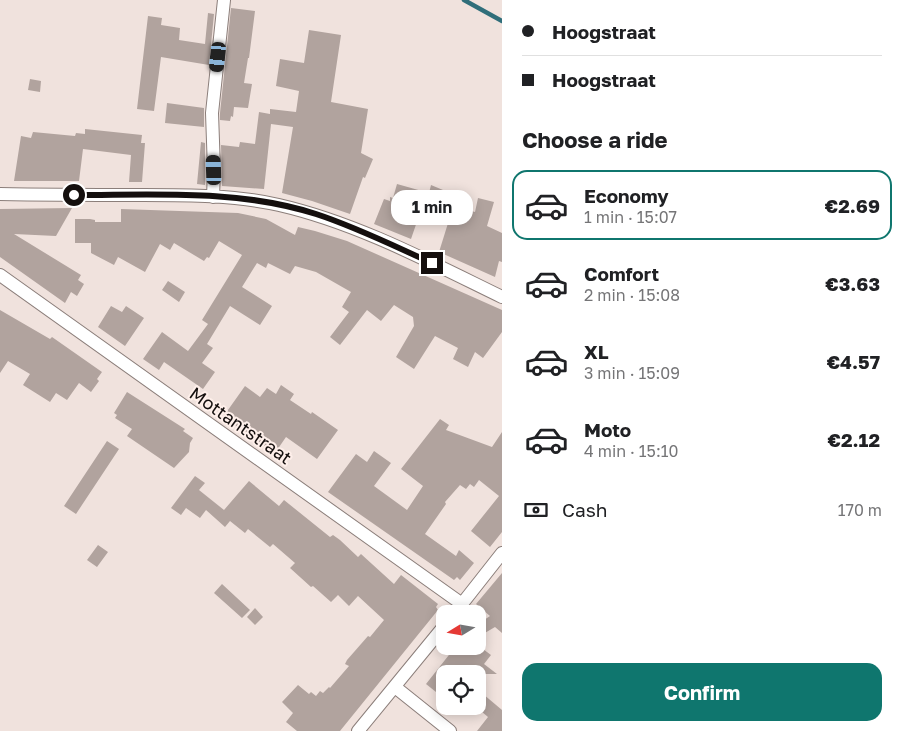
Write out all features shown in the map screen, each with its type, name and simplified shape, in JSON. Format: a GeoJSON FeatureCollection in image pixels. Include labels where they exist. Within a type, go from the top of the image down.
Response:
{"type":"FeatureCollection","features":[{"type":"Feature","properties":{"kind":"street"},"geometry":{"type":"LineString","coordinates":[[213,197],[212,113],[224,0]]}},
{"type":"Feature","properties":{"kind":"street"},"geometry":{"type":"LineString","coordinates":[[0,194],[213,197],[277,204],[316,214],[379,239],[502,296]]}},
{"type":"Feature","properties":{"kind":"street","name":"Mottantstraat"},"geometry":{"type":"LineString","coordinates":[[0,275],[453,605]]}},
{"type":"Feature","properties":{"kind":"street"},"geometry":{"type":"LineString","coordinates":[[461,605],[502,553]]}},
{"type":"Feature","properties":{"kind":"street"},"geometry":{"type":"LineString","coordinates":[[358,731],[436,636]]}},
{"type":"Feature","properties":{"kind":"street"},"geometry":{"type":"LineString","coordinates":[[395,687],[450,731]]}},
{"type":"Feature","properties":{"kind":"building"},"geometry":{"type":"Polygon","coordinates":[[[231,8],[255,11],[244,83],[252,84],[248,108],[234,107],[233,117],[231,116],[230,121],[220,120],[220,113],[231,8]]]}},
{"type":"Feature","properties":{"kind":"building"},"geometry":{"type":"Polygon","coordinates":[[[208,13],[214,14],[209,65],[161,57],[154,111],[137,109],[148,16],[162,18],[161,25],[180,28],[179,40],[205,44],[208,13]]]}},
{"type":"Feature","properties":{"kind":"building"},"geometry":{"type":"Polygon","coordinates":[[[309,30],[341,35],[331,102],[368,109],[361,153],[373,159],[365,178],[363,177],[350,214],[282,193],[293,127],[271,124],[264,189],[222,186],[221,145],[239,147],[240,142],[255,144],[259,112],[270,114],[270,109],[296,112],[299,91],[276,86],[280,59],[304,63],[309,30]]]}},
{"type":"Feature","properties":{"kind":"building"},"geometry":{"type":"Polygon","coordinates":[[[30,79],[41,81],[40,92],[28,90],[30,79]]]}},
{"type":"Feature","properties":{"kind":"building"},"geometry":{"type":"Polygon","coordinates":[[[167,103],[204,108],[204,127],[165,123],[167,103]]]}},
{"type":"Feature","properties":{"kind":"building"},"geometry":{"type":"Polygon","coordinates":[[[85,129],[142,135],[141,143],[145,143],[142,182],[129,182],[131,155],[83,149],[79,181],[14,181],[21,136],[31,138],[33,132],[75,136],[76,133],[85,134],[85,129]]]}},
{"type":"Feature","properties":{"kind":"building"},"geometry":{"type":"Polygon","coordinates":[[[201,142],[205,143],[205,185],[197,184],[201,142]]]}},
{"type":"Feature","properties":{"kind":"building"},"geometry":{"type":"Polygon","coordinates":[[[397,184],[429,193],[431,185],[455,195],[453,206],[475,212],[478,198],[494,202],[487,226],[502,233],[502,262],[499,261],[495,277],[439,252],[449,220],[421,210],[411,239],[374,224],[384,199],[390,201],[390,197],[393,198],[397,184]]]}},
{"type":"Feature","properties":{"kind":"building"},"geometry":{"type":"Polygon","coordinates":[[[72,208],[56,236],[14,234],[81,275],[78,280],[84,284],[77,296],[71,292],[65,303],[0,257],[0,209],[72,208]]]}},
{"type":"Feature","properties":{"kind":"building"},"geometry":{"type":"Polygon","coordinates":[[[121,209],[238,213],[266,219],[295,235],[298,227],[347,241],[502,310],[502,332],[483,358],[475,352],[468,367],[453,359],[458,348],[435,336],[414,369],[396,357],[414,326],[413,317],[394,305],[381,321],[367,310],[340,345],[330,337],[349,312],[342,307],[351,292],[316,272],[295,266],[290,274],[268,263],[266,268],[257,263],[242,287],[272,306],[260,325],[230,306],[207,344],[213,348],[202,363],[215,372],[203,389],[164,362],[159,370],[143,359],[162,332],[188,351],[208,324],[202,320],[242,255],[219,241],[209,258],[207,257],[204,261],[174,243],[170,250],[160,244],[145,272],[118,257],[114,265],[91,253],[91,243],[75,243],[75,219],[90,219],[95,220],[95,222],[121,222],[121,209]]]}},
{"type":"Feature","properties":{"kind":"building"},"geometry":{"type":"Polygon","coordinates":[[[168,281],[185,292],[179,302],[162,290],[168,281]]]}},
{"type":"Feature","properties":{"kind":"building"},"geometry":{"type":"Polygon","coordinates":[[[111,306],[122,312],[126,306],[144,318],[125,346],[98,327],[111,306]]]}},
{"type":"Feature","properties":{"kind":"building"},"geometry":{"type":"Polygon","coordinates":[[[0,310],[50,339],[52,337],[102,372],[97,379],[99,381],[91,392],[79,383],[67,400],[56,393],[50,402],[23,385],[30,374],[8,361],[0,373],[0,310]]]}},
{"type":"Feature","properties":{"kind":"building"},"geometry":{"type":"Polygon","coordinates":[[[281,385],[294,394],[290,400],[338,430],[317,459],[286,437],[275,453],[223,417],[245,386],[260,397],[267,388],[276,394],[281,385]]]}},
{"type":"Feature","properties":{"kind":"building"},"geometry":{"type":"Polygon","coordinates":[[[127,392],[185,429],[183,431],[193,438],[190,443],[189,452],[174,468],[127,436],[132,429],[115,418],[117,415],[114,413],[127,392]]]}},
{"type":"Feature","properties":{"kind":"building"},"geometry":{"type":"Polygon","coordinates":[[[440,419],[449,425],[446,430],[492,447],[502,432],[502,532],[490,547],[471,531],[499,496],[479,480],[474,487],[470,484],[466,489],[460,485],[445,502],[446,504],[425,534],[456,556],[459,550],[474,563],[460,580],[457,577],[454,580],[328,492],[356,454],[367,462],[374,451],[391,463],[374,486],[407,510],[423,486],[401,469],[440,419]]]}},
{"type":"Feature","properties":{"kind":"building"},"geometry":{"type":"Polygon","coordinates":[[[107,441],[119,449],[76,514],[64,506],[107,441]]]}},
{"type":"Feature","properties":{"kind":"building"},"geometry":{"type":"Polygon","coordinates":[[[195,476],[205,483],[199,490],[224,510],[249,481],[279,506],[284,500],[330,537],[333,535],[340,540],[358,557],[361,554],[394,584],[401,575],[438,604],[436,605],[436,612],[340,731],[297,731],[286,722],[293,713],[282,702],[298,685],[309,694],[311,692],[316,696],[320,691],[323,693],[330,688],[349,666],[345,664],[347,660],[384,620],[358,596],[349,606],[338,595],[331,602],[290,568],[295,563],[273,544],[270,547],[248,529],[245,533],[230,521],[225,527],[206,510],[200,518],[186,508],[181,515],[171,508],[195,476]]]}},
{"type":"Feature","properties":{"kind":"building"},"geometry":{"type":"Polygon","coordinates":[[[98,545],[108,552],[97,567],[87,560],[98,545]]]}},
{"type":"Feature","properties":{"kind":"building"},"geometry":{"type":"Polygon","coordinates":[[[502,573],[502,633],[495,627],[486,632],[486,619],[490,616],[486,613],[486,605],[476,604],[502,573]]]}},
{"type":"Feature","properties":{"kind":"building"},"geometry":{"type":"Polygon","coordinates":[[[222,584],[250,610],[242,618],[214,593],[222,584]]]}},
{"type":"Feature","properties":{"kind":"building"},"geometry":{"type":"Polygon","coordinates":[[[255,608],[263,617],[255,625],[247,617],[255,608]]]}},
{"type":"Feature","properties":{"kind":"building"},"geometry":{"type":"Polygon","coordinates":[[[486,651],[491,655],[484,664],[485,665],[441,665],[449,655],[486,655],[486,651]]]}},
{"type":"Feature","properties":{"kind":"building"},"geometry":{"type":"Polygon","coordinates":[[[486,666],[497,674],[486,674],[486,666]]]}},
{"type":"Feature","properties":{"kind":"building"},"geometry":{"type":"Polygon","coordinates":[[[436,671],[436,692],[426,684],[436,671]]]}},
{"type":"Feature","properties":{"kind":"building"},"geometry":{"type":"Polygon","coordinates":[[[486,697],[502,710],[502,731],[477,731],[488,717],[486,715],[486,697]]]}},
{"type":"Feature","properties":{"kind":"waterway"},"geometry":{"type":"LineString","coordinates":[[464,0],[502,21]]}},
{"type":"Feature","properties":{"kind":"route"},"geometry":{"type":"LineString","coordinates":[[74,195],[227,197],[277,204],[316,214],[432,263]]}}]}
